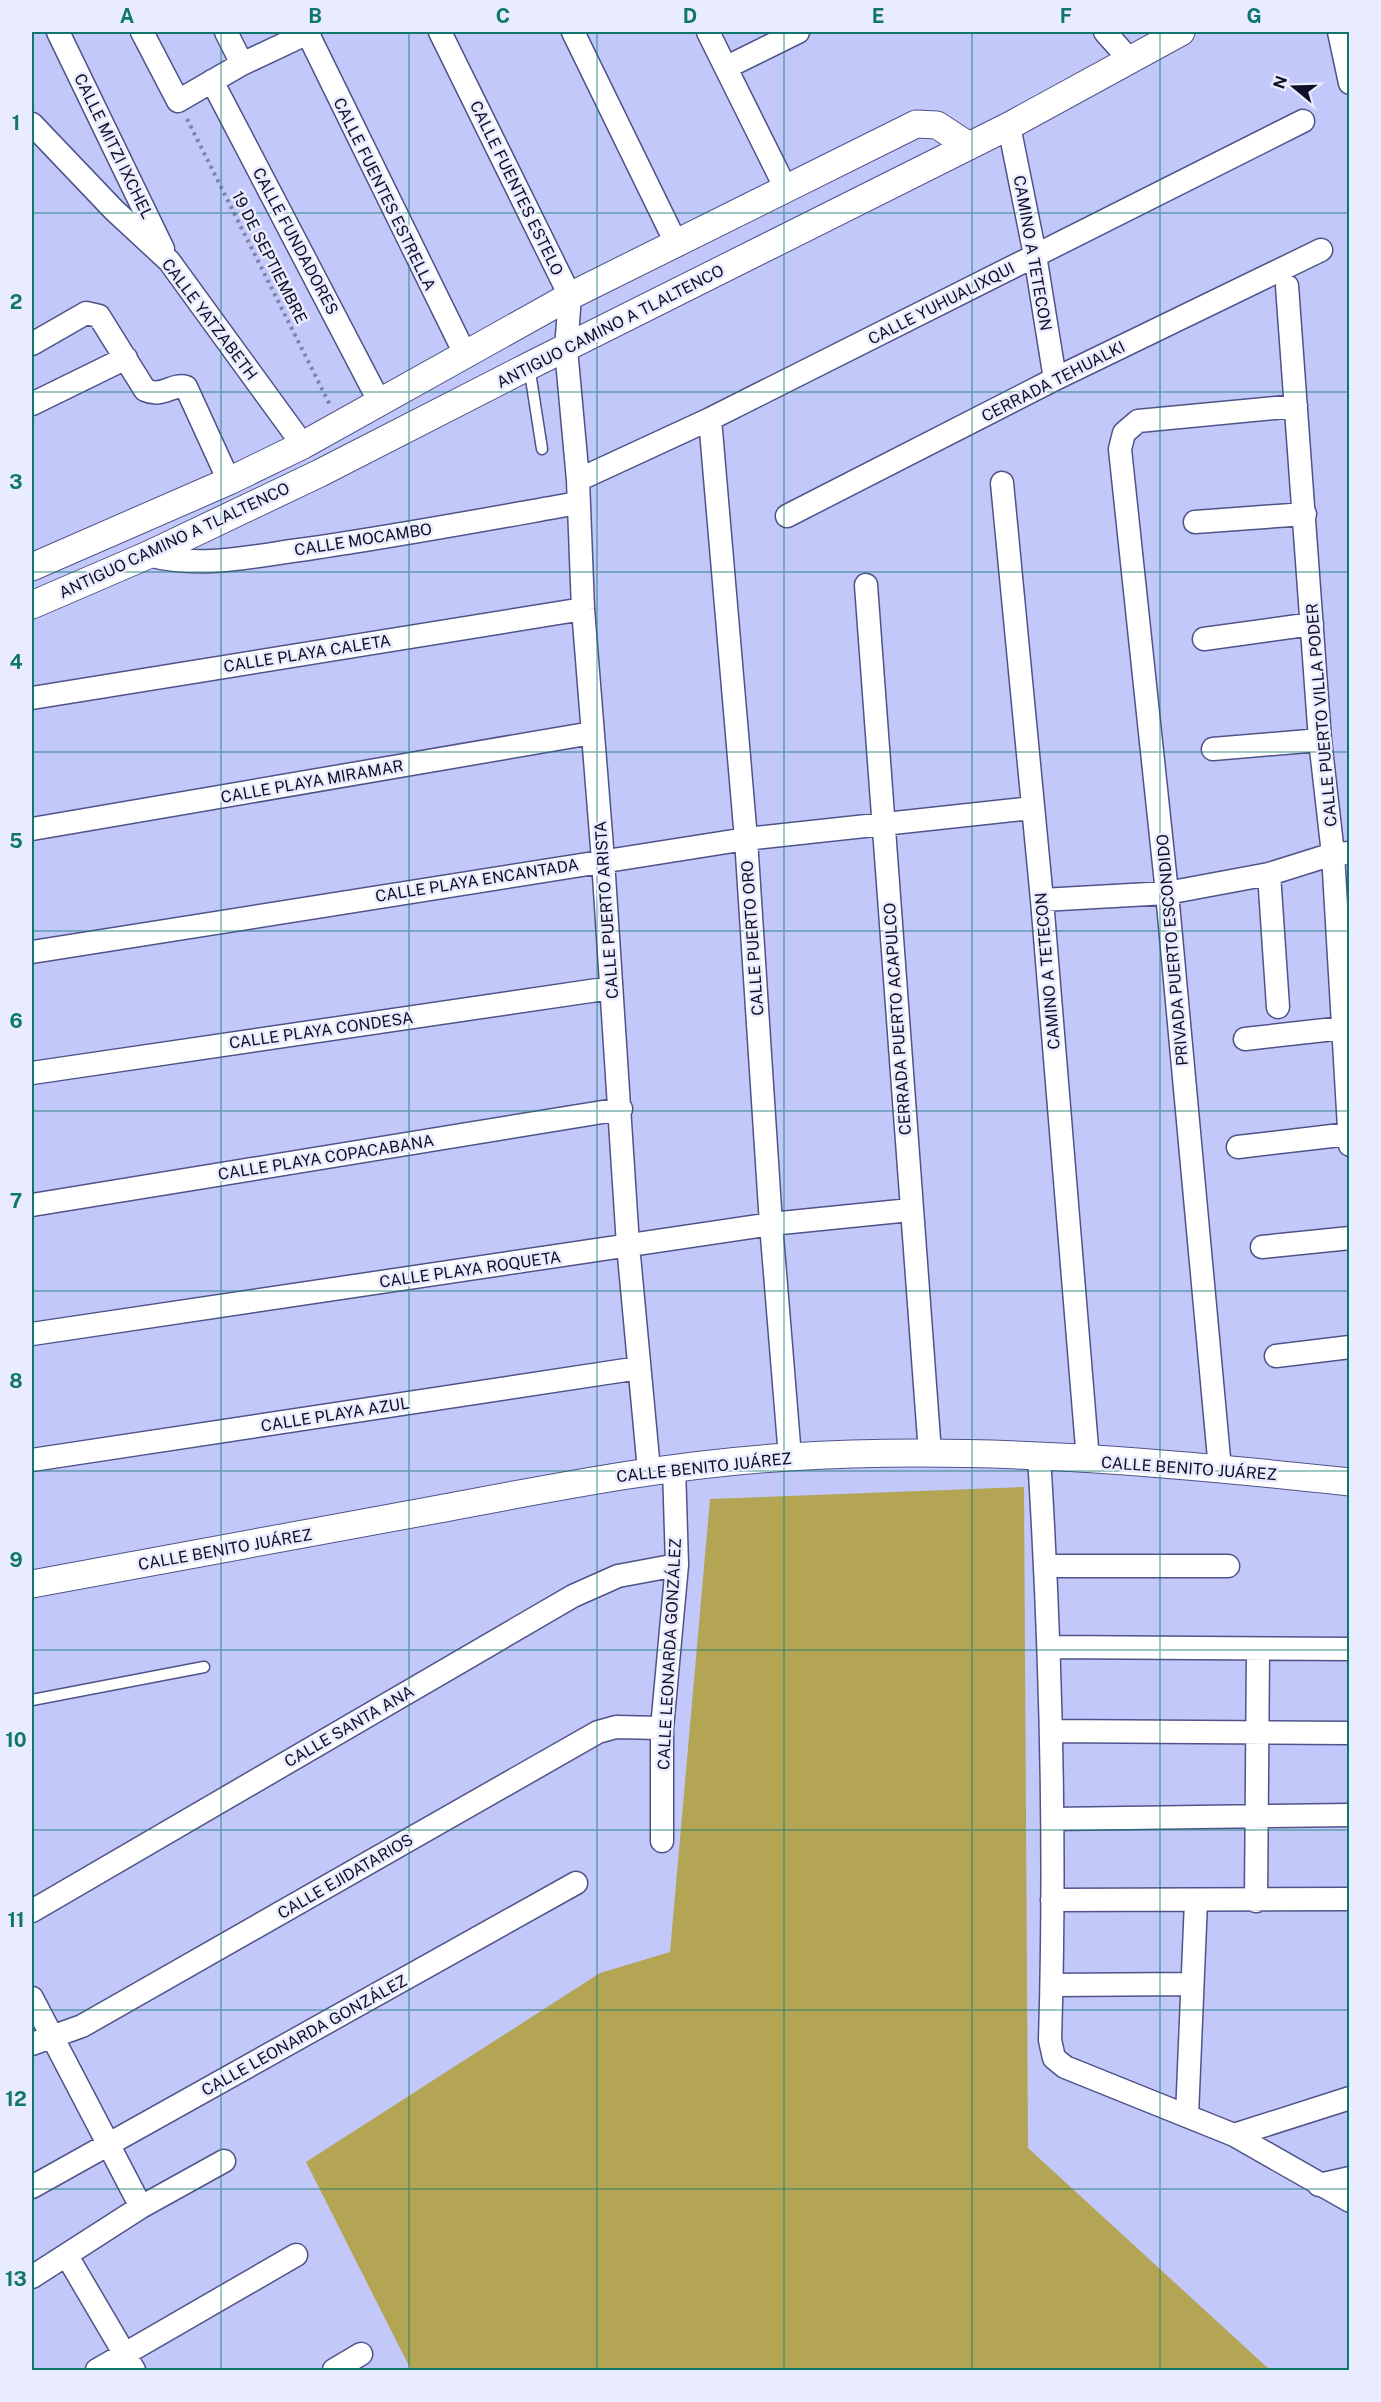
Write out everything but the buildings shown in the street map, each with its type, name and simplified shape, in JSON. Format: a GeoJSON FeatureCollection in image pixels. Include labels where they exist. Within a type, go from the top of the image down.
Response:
{"type":"FeatureCollection","features":[{"type":"Feature","properties":{"kind":"street","name":"CALLE MITZI IXCHEL"},"geometry":{"type":"LineString","coordinates":[[58,32],[169,261]]}},
{"type":"Feature","properties":{"kind":"street"},"geometry":{"type":"LineString","coordinates":[[142,32],[178,101],[242,64],[308,32]]}},
{"type":"Feature","properties":{"kind":"street"},"geometry":{"type":"LineString","coordinates":[[226,32],[242,64]]}},
{"type":"Feature","properties":{"kind":"street","name":"CALLE FUENTES ESTRELLA"},"geometry":{"type":"LineString","coordinates":[[308,32],[466,356]]}},
{"type":"Feature","properties":{"kind":"street","name":"CALLE FUENTES ESTELO"},"geometry":{"type":"LineString","coordinates":[[440,32],[570,296],[566,349]]}},
{"type":"Feature","properties":{"kind":"street"},"geometry":{"type":"LineString","coordinates":[[573,32],[677,245]]}},
{"type":"Feature","properties":{"kind":"street"},"geometry":{"type":"LineString","coordinates":[[708,32],[786,189]]}},
{"type":"Feature","properties":{"kind":"street"},"geometry":{"type":"LineString","coordinates":[[727,67],[798,32]]}},
{"type":"Feature","properties":{"kind":"street"},"geometry":{"type":"LineString","coordinates":[[1105,32],[1129,59]]}},
{"type":"Feature","properties":{"kind":"street","name":"ANTIGUO CAMINO A TLALTENCO"},"geometry":{"type":"LineString","coordinates":[[32,605],[148,555],[320,473],[1009,126],[1181,32]]}},
{"type":"Feature","properties":{"kind":"street"},"geometry":{"type":"LineString","coordinates":[[1339,32],[1350,83]]}},
{"type":"Feature","properties":{"kind":"street","name":"CALLE FUNDADORES"},"geometry":{"type":"LineString","coordinates":[[212,81],[379,401]]}},
{"type":"Feature","properties":{"kind":"street","name":"CALLE YUHUALIXQUI"},"geometry":{"type":"LineString","coordinates":[[578,480],[710,419],[1303,121]]}},
{"type":"Feature","properties":{"kind":"street","name":"CALLE YATZABETH"},"geometry":{"type":"LineString","coordinates":[[32,124],[114,210],[169,261],[303,445]]}},
{"type":"Feature","properties":{"kind":"street"},"geometry":{"type":"LineString","coordinates":[[32,567],[229,481],[303,445],[570,296],[677,245],[916,124],[937,125],[969,146]]}},
{"type":"Feature","properties":{"kind":"street","name":"CAMINO A TETECON"},"geometry":{"type":"LineString","coordinates":[[1009,126],[1035,255],[1055,379]]}},
{"type":"Feature","properties":{"kind":"street","name":"CERRADA TEHUALKI"},"geometry":{"type":"LineString","coordinates":[[787,516],[1055,379],[1321,250]]}},
{"type":"Feature","properties":{"kind":"street","name":"CALLE PUERTO VILLA PODER"},"geometry":{"type":"LineString","coordinates":[[1287,286],[1320,740],[1341,854],[1343,1028],[1350,1145]]}},
{"type":"Feature","properties":{"kind":"street"},"geometry":{"type":"LineString","coordinates":[[32,344],[86,313],[99,316],[145,390],[160,393],[181,386],[186,387],[229,481]]}},
{"type":"Feature","properties":{"kind":"street","name":"CALLE PUERTO ARISTA"},"geometry":{"type":"LineString","coordinates":[[566,349],[578,480],[583,609],[621,1109],[628,1245],[639,1368],[662,1468]]}},
{"type":"Feature","properties":{"kind":"street"},"geometry":{"type":"LineString","coordinates":[[32,404],[126,358]]}},
{"type":"Feature","properties":{"kind":"street","name":"PRIVADA PUERTO ESCONDIDO"},"geometry":{"type":"LineString","coordinates":[[1220,1468],[1167,893],[1120,448],[1124,433],[1138,421],[1296,406]]}},
{"type":"Feature","properties":{"kind":"street","name":"CALLE PUERTO ORO"},"geometry":{"type":"LineString","coordinates":[[710,419],[746,839],[771,1224],[790,1457]]}},
{"type":"Feature","properties":{"kind":"street","name":"CAMINO A TETECON"},"geometry":{"type":"LineString","coordinates":[[1002,483],[1042,900],[1088,1460]]}},
{"type":"Feature","properties":{"kind":"street","name":"CALLE MOCAMBO"},"geometry":{"type":"LineString","coordinates":[[148,555],[175,562],[201,564],[334,545],[578,504]]}},
{"type":"Feature","properties":{"kind":"street"},"geometry":{"type":"LineString","coordinates":[[1195,522],[1305,514]]}},
{"type":"Feature","properties":{"kind":"street","name":"CERRADA PUERTO ACAPULCO"},"geometry":{"type":"LineString","coordinates":[[866,585],[910,1210],[930,1453]]}},
{"type":"Feature","properties":{"kind":"street","name":"CALLE PLAYA CALETA"},"geometry":{"type":"LineString","coordinates":[[32,698],[583,609]]}},
{"type":"Feature","properties":{"kind":"street"},"geometry":{"type":"LineString","coordinates":[[1204,639],[1312,624]]}},
{"type":"Feature","properties":{"kind":"street","name":"CALLE PLAYA MIRAMAR"},"geometry":{"type":"LineString","coordinates":[[32,829],[592,734]]}},
{"type":"Feature","properties":{"kind":"street"},"geometry":{"type":"LineString","coordinates":[[1213,749],[1320,740]]}},
{"type":"Feature","properties":{"kind":"street","name":"CALLE PLAYA ENCANTADA"},"geometry":{"type":"LineString","coordinates":[[32,952],[746,839],[1032,808]]}},
{"type":"Feature","properties":{"kind":"street"},"geometry":{"type":"LineString","coordinates":[[1042,900],[1167,893],[1269,874],[1341,854]]}},
{"type":"Feature","properties":{"kind":"street"},"geometry":{"type":"LineString","coordinates":[[1269,874],[1278,1007]]}},
{"type":"Feature","properties":{"kind":"street","name":"CALLE PLAYA CONDESA"},"geometry":{"type":"LineString","coordinates":[[32,1073],[611,988]]}},
{"type":"Feature","properties":{"kind":"street"},"geometry":{"type":"LineString","coordinates":[[1245,1039],[1343,1028]]}},
{"type":"Feature","properties":{"kind":"street","name":"CALLE PLAYA COPACABANA"},"geometry":{"type":"LineString","coordinates":[[32,1206],[621,1109]]}},
{"type":"Feature","properties":{"kind":"street"},"geometry":{"type":"LineString","coordinates":[[1238,1147],[1349,1134]]}},
{"type":"Feature","properties":{"kind":"street","name":"CALLE PLAYA ROQUETA"},"geometry":{"type":"LineString","coordinates":[[32,1334],[771,1224],[910,1210]]}},
{"type":"Feature","properties":{"kind":"street"},"geometry":{"type":"LineString","coordinates":[[1262,1247],[1350,1238]]}},
{"type":"Feature","properties":{"kind":"street"},"geometry":{"type":"LineString","coordinates":[[1276,1356],[1350,1347]]}},
{"type":"Feature","properties":{"kind":"street","name":"CALLE PLAYA AZUL"},"geometry":{"type":"LineString","coordinates":[[32,1460],[639,1368]]}},
{"type":"Feature","properties":{"kind":"street","name":"CALLE BENITO JUÁREZ"},"geometry":{"type":"LineString","coordinates":[[32,1584],[662,1468],[790,1457],[930,1453],[1039,1456],[1220,1468],[1350,1482]]}},
{"type":"Feature","properties":{"kind":"street"},"geometry":{"type":"LineString","coordinates":[[1039,1456],[1050,1647],[1053,1819],[1050,2040],[1054,2058],[1065,2067],[1234,2135],[1350,2201]]}},
{"type":"Feature","properties":{"kind":"street","name":"CALLE LEONARDA GONZÁLEZ"},"geometry":{"type":"LineString","coordinates":[[662,1468],[677,1565],[663,1728],[662,1841]]}},
{"type":"Feature","properties":{"kind":"street","name":"CALLE SANTA ANA"},"geometry":{"type":"LineString","coordinates":[[32,1911],[573,1596],[618,1576],[677,1565]]}},
{"type":"Feature","properties":{"kind":"street"},"geometry":{"type":"LineString","coordinates":[[1046,1566],[1228,1566]]}},
{"type":"Feature","properties":{"kind":"street"},"geometry":{"type":"LineString","coordinates":[[1050,1647],[1350,1649]]}},
{"type":"Feature","properties":{"kind":"street"},"geometry":{"type":"LineString","coordinates":[[1256,1901],[1258,1649]]}},
{"type":"Feature","properties":{"kind":"street","name":"CALLE EJIDATARIOS"},"geometry":{"type":"LineString","coordinates":[[32,2044],[82,2026],[598,1732],[616,1727],[663,1728]]}},
{"type":"Feature","properties":{"kind":"street"},"geometry":{"type":"LineString","coordinates":[[1051,1731],[1350,1733]]}},
{"type":"Feature","properties":{"kind":"street"},"geometry":{"type":"LineString","coordinates":[[1053,1819],[1350,1815]]}},
{"type":"Feature","properties":{"kind":"street","name":"CALLE LEONARDA GONZÁLEZ"},"geometry":{"type":"LineString","coordinates":[[32,2187],[576,1883]]}},
{"type":"Feature","properties":{"kind":"street"},"geometry":{"type":"LineString","coordinates":[[1052,1900],[1350,1899]]}},
{"type":"Feature","properties":{"kind":"street"},"geometry":{"type":"LineString","coordinates":[[1187,2116],[1196,1901]]}},
{"type":"Feature","properties":{"kind":"street"},"geometry":{"type":"LineString","coordinates":[[1052,1985],[1191,1983]]}},
{"type":"Feature","properties":{"kind":"street"},"geometry":{"type":"LineString","coordinates":[[32,1998],[141,2207]]}},
{"type":"Feature","properties":{"kind":"street"},"geometry":{"type":"LineString","coordinates":[[1234,2135],[1350,2098]]}},
{"type":"Feature","properties":{"kind":"street"},"geometry":{"type":"LineString","coordinates":[[32,2277],[141,2207],[224,2161]]}},
{"type":"Feature","properties":{"kind":"street"},"geometry":{"type":"LineString","coordinates":[[1319,2185],[1350,2178]]}},
{"type":"Feature","properties":{"kind":"street"},"geometry":{"type":"LineString","coordinates":[[97,2370],[129,2362],[296,2254]]}},
{"type":"Feature","properties":{"kind":"street"},"geometry":{"type":"LineString","coordinates":[[67,2256],[129,2362]]}},
{"type":"Feature","properties":{"kind":"street"},"geometry":{"type":"LineString","coordinates":[[334,2370],[361,2354]]}},
{"type":"Feature","properties":{"kind":"lane"},"geometry":{"type":"LineString","coordinates":[[529,366],[542,449]]}},
{"type":"Feature","properties":{"kind":"lane"},"geometry":{"type":"LineString","coordinates":[[32,1700],[204,1667]]}},
{"type":"Feature","properties":{"kind":"path","name":"19 DE SEPTIEMBRE"},"geometry":{"type":"LineString","coordinates":[[178,101],[340,425]]}},
{"type":"Feature","properties":{"kind":"shaded area"},"geometry":{"type":"Polygon","coordinates":[[[1024,1487],[1028,2148],[1270,2370],[411,2370],[306,2162],[600,1973],[670,1952],[710,1499],[1024,1487]]]}}]}
